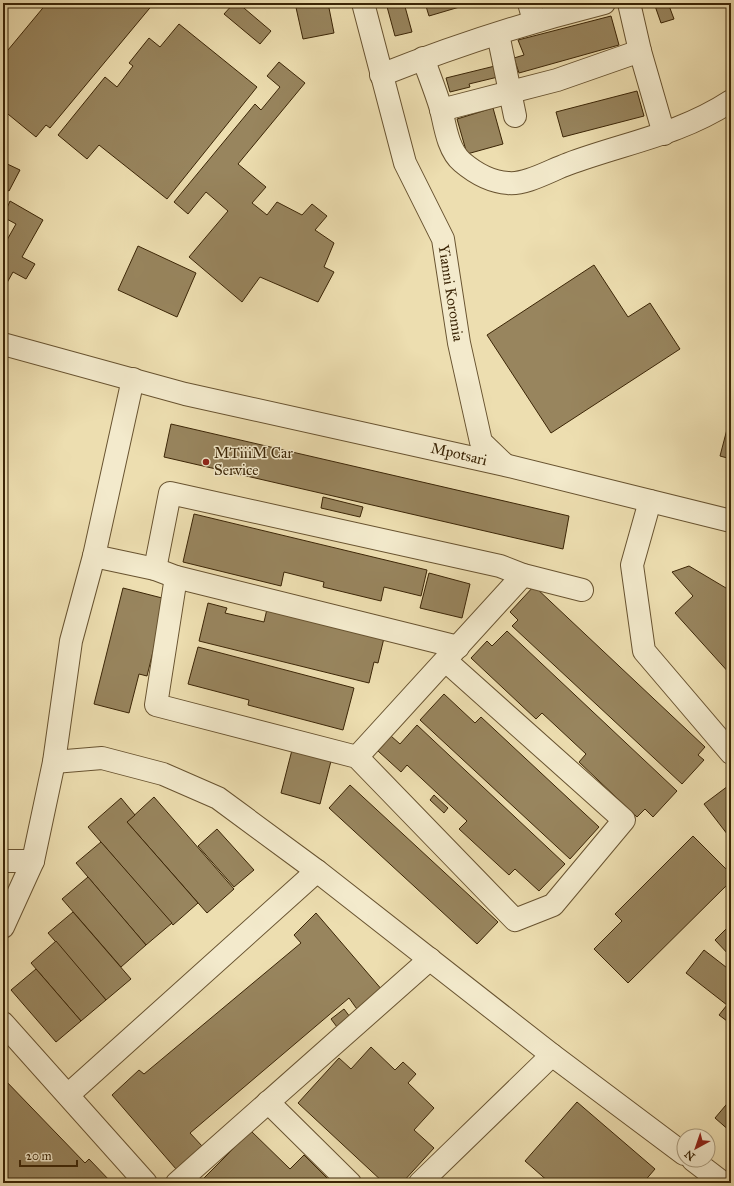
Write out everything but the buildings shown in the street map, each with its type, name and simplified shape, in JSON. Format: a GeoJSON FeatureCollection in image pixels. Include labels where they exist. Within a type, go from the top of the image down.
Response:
{"type":"FeatureCollection","features":[{"type":"Feature","properties":{"kind":"street","name":"Yianni Koromia"},"geometry":{"type":"LineString","coordinates":[[363,3],[380,75],[405,162],[443,239],[459,343],[481,442],[505,465]]}},
{"type":"Feature","properties":{"kind":"street"},"geometry":{"type":"LineString","coordinates":[[380,75],[423,58],[498,34],[532,12],[604,3]]}},
{"type":"Feature","properties":{"kind":"street"},"geometry":{"type":"LineString","coordinates":[[629,3],[640,51],[664,134]]}},
{"type":"Feature","properties":{"kind":"street"},"geometry":{"type":"LineString","coordinates":[[498,34],[509,94],[515,116]]}},
{"type":"Feature","properties":{"kind":"street"},"geometry":{"type":"LineString","coordinates":[[441,110],[509,94],[557,80],[640,51]]}},
{"type":"Feature","properties":{"kind":"street"},"geometry":{"type":"LineString","coordinates":[[423,58],[441,110],[447,136],[461,161],[487,179],[509,184],[532,178],[568,164],[664,134],[712,114],[731,101]]}},
{"type":"Feature","properties":{"kind":"street","name":"Mpotsari"},"geometry":{"type":"LineString","coordinates":[[3,344],[186,394],[505,465],[731,521]]}},
{"type":"Feature","properties":{"kind":"street"},"geometry":{"type":"LineString","coordinates":[[3,927],[33,861],[54,762],[71,641],[94,556],[133,379]]}},
{"type":"Feature","properties":{"kind":"street"},"geometry":{"type":"LineString","coordinates":[[155,569],[170,493],[500,566],[523,575],[582,590]]}},
{"type":"Feature","properties":{"kind":"street"},"geometry":{"type":"LineString","coordinates":[[650,501],[632,565],[644,651],[731,753]]}},
{"type":"Feature","properties":{"kind":"street"},"geometry":{"type":"LineString","coordinates":[[94,556],[155,569],[176,577],[452,654],[624,820],[552,905],[514,920],[357,757],[156,704],[176,577]]}},
{"type":"Feature","properties":{"kind":"street"},"geometry":{"type":"LineString","coordinates":[[357,757],[523,575]]}},
{"type":"Feature","properties":{"kind":"street"},"geometry":{"type":"LineString","coordinates":[[54,762],[102,758],[163,774],[218,798],[317,871],[552,1055],[676,1148]]}},
{"type":"Feature","properties":{"kind":"street"},"geometry":{"type":"LineString","coordinates":[[3,861],[33,861]]}},
{"type":"Feature","properties":{"kind":"street"},"geometry":{"type":"LineString","coordinates":[[69,1094],[317,871]]}},
{"type":"Feature","properties":{"kind":"street"},"geometry":{"type":"LineString","coordinates":[[177,1183],[430,959]]}},
{"type":"Feature","properties":{"kind":"street"},"geometry":{"type":"LineString","coordinates":[[3,1023],[69,1094],[146,1183]]}},
{"type":"Feature","properties":{"kind":"street"},"geometry":{"type":"LineString","coordinates":[[420,1183],[552,1055]]}},
{"type":"Feature","properties":{"kind":"street"},"geometry":{"type":"LineString","coordinates":[[268,1102],[350,1183]]}},
{"type":"Feature","properties":{"kind":"street"},"geometry":{"type":"LineString","coordinates":[[704,1168],[724,1183]]}},
{"type":"Feature","properties":{"kind":"place","name":"MTiiiM Car Service"},"geometry":{"type":"Point","coordinates":[206,462]}}]}
